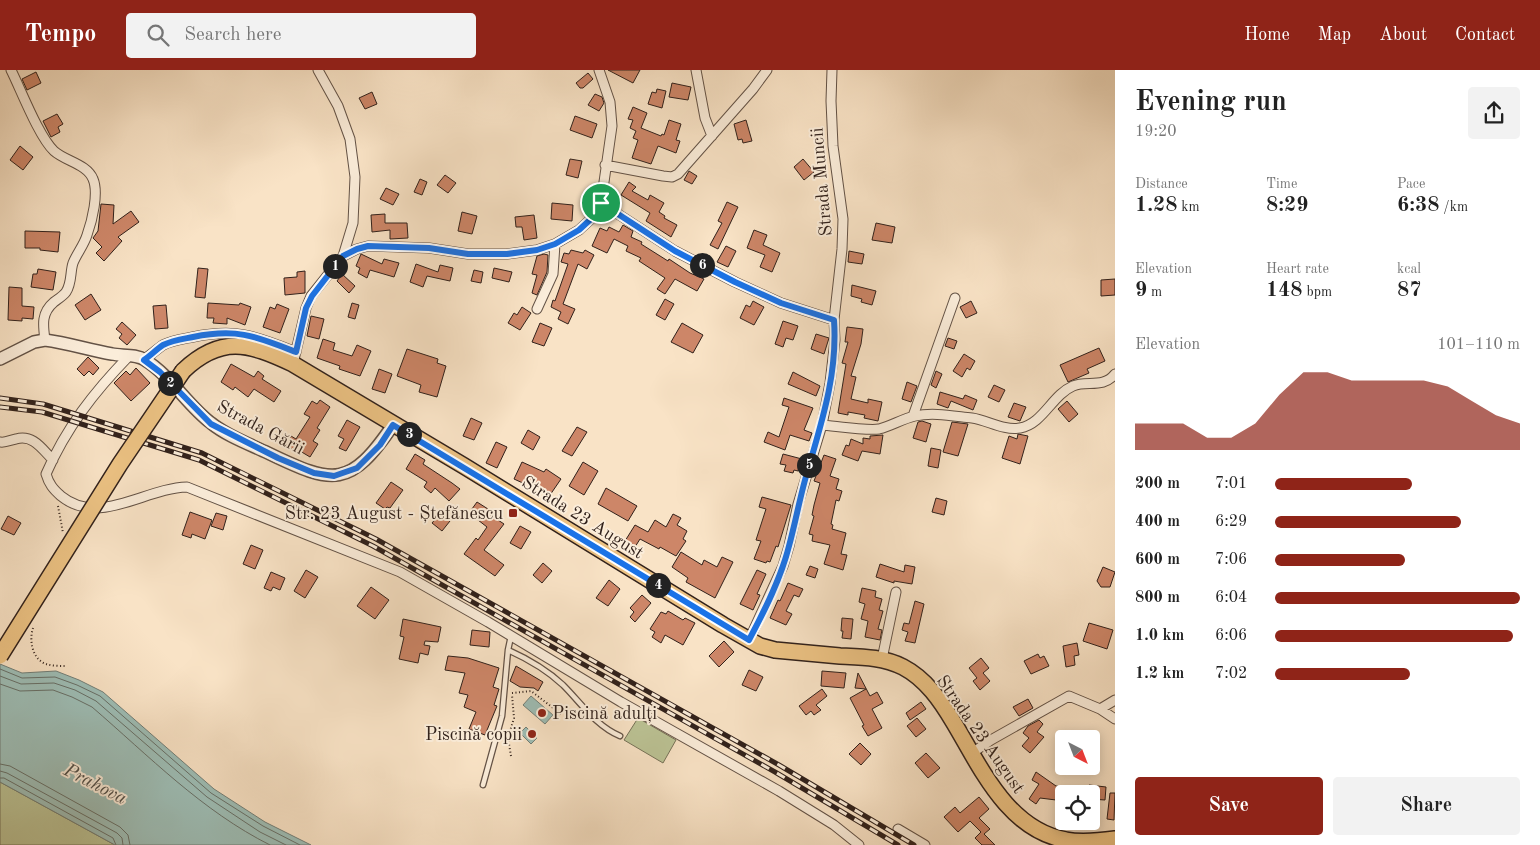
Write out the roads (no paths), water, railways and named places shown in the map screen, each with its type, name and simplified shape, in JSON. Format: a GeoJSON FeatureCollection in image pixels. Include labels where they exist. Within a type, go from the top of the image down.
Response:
{"type":"FeatureCollection","features":[{"type":"Feature","properties":{"kind":"main road","name":"Strada 23 August"},"geometry":{"type":"LineString","coordinates":[[0,656],[120,464],[183,371],[202,355],[211,351],[228,347],[250,347],[294,358],[393,425],[760,646],[775,650],[882,659],[904,668],[932,691],[946,710],[1004,803],[1021,819],[1041,832],[1066,840],[1100,843],[1115,839]]}},
{"type":"Feature","properties":{"kind":"street"},"geometry":{"type":"LineString","coordinates":[[0,359],[34,342],[45,340],[43,318],[46,310],[66,292],[73,264],[87,236],[94,207],[95,188],[88,170],[65,160],[53,150],[41,132],[11,70]]}},
{"type":"Feature","properties":{"kind":"street"},"geometry":{"type":"LineString","coordinates":[[144,360],[163,346],[176,340],[216,332],[237,333],[256,337],[294,358],[306,308],[312,296],[343,256],[353,223],[355,177],[350,139],[338,106],[318,70]]}},
{"type":"Feature","properties":{"kind":"street"},"geometry":{"type":"LineString","coordinates":[[343,256],[368,246],[429,248],[468,254],[507,254],[537,250],[555,244],[579,230],[592,218],[601,203],[605,165],[610,145],[612,126],[610,102],[599,70]]}},
{"type":"Feature","properties":{"kind":"street"},"geometry":{"type":"LineString","coordinates":[[696,70],[705,118],[712,136]]}},
{"type":"Feature","properties":{"kind":"street"},"geometry":{"type":"LineString","coordinates":[[605,165],[672,177],[678,174],[767,70]]}},
{"type":"Feature","properties":{"kind":"street","name":"Strada Muncii"},"geometry":{"type":"LineString","coordinates":[[749,640],[783,566],[790,546],[798,504],[822,425],[834,359],[834,320],[842,249],[843,220],[833,146],[832,70]]}},
{"type":"Feature","properties":{"kind":"street"},"geometry":{"type":"LineString","coordinates":[[601,203],[675,251],[735,282],[781,303],[834,320]]}},
{"type":"Feature","properties":{"kind":"street"},"geometry":{"type":"LineString","coordinates":[[537,308],[553,274],[555,244]]}},
{"type":"Feature","properties":{"kind":"street"},"geometry":{"type":"LineString","coordinates":[[913,416],[955,298]]}},
{"type":"Feature","properties":{"kind":"street","name":"Strada Gării"},"geometry":{"type":"LineString","coordinates":[[45,340],[144,360],[160,372],[211,424],[278,458],[314,473],[334,476],[357,468],[380,445],[393,425]]}},
{"type":"Feature","properties":{"kind":"street"},"geometry":{"type":"LineString","coordinates":[[129,356],[102,384],[78,415],[46,474],[50,485],[67,500],[79,506],[98,509],[114,506],[161,491],[187,488],[400,572],[621,702],[779,791],[834,825],[859,845]]}},
{"type":"Feature","properties":{"kind":"street"},"geometry":{"type":"LineString","coordinates":[[822,425],[877,429],[913,416],[926,414],[980,419],[1013,429],[1021,428],[1030,425],[1064,391],[1073,386],[1102,382],[1115,374]]}},
{"type":"Feature","properties":{"kind":"street"},"geometry":{"type":"LineString","coordinates":[[0,442],[4,443],[26,437],[32,439],[53,460]]}},
{"type":"Feature","properties":{"kind":"street"},"geometry":{"type":"LineString","coordinates":[[882,659],[896,592]]}},
{"type":"Feature","properties":{"kind":"street"},"geometry":{"type":"LineString","coordinates":[[972,753],[991,740],[1069,696],[1100,709],[1115,719]]}},
{"type":"Feature","properties":{"kind":"street"},"geometry":{"type":"LineString","coordinates":[[1100,709],[1115,700]]}},
{"type":"Feature","properties":{"kind":"street"},"geometry":{"type":"LineString","coordinates":[[898,829],[925,845]]}},
{"type":"Feature","properties":{"kind":"lane"},"geometry":{"type":"LineString","coordinates":[[483,785],[502,716],[511,636]]}},
{"type":"Feature","properties":{"kind":"lane"},"geometry":{"type":"LineString","coordinates":[[508,650],[545,670],[563,685],[609,732],[620,736]]}},
{"type":"Feature","properties":{"kind":"water","name":"Prahova"},"geometry":{"type":"Polygon","coordinates":[[[0,664],[22,673],[56,671],[103,692],[214,789],[265,822],[311,845],[115,845],[0,782],[0,664]]]}},
{"type":"Feature","properties":{"kind":"water"},"geometry":{"type":"Polygon","coordinates":[[[531,696],[553,715],[545,724],[523,705],[531,696]]]}},
{"type":"Feature","properties":{"kind":"water"},"geometry":{"type":"Polygon","coordinates":[[[526,727],[537,738],[531,744],[520,733],[526,727]]]}},
{"type":"Feature","properties":{"kind":"railway"},"geometry":{"type":"LineString","coordinates":[[0,398],[43,404],[202,453],[376,539],[779,765],[914,845]]}},
{"type":"Feature","properties":{"kind":"railway"},"geometry":{"type":"LineString","coordinates":[[0,407],[42,412],[199,460],[373,546],[775,772],[898,845]]}},
{"type":"Feature","properties":{"kind":"place","name":"Str. 23 August - Ștefănescu"},"geometry":{"type":"Point","coordinates":[513,513]}},
{"type":"Feature","properties":{"kind":"place","name":"Piscină adulți"},"geometry":{"type":"Point","coordinates":[542,713]}},
{"type":"Feature","properties":{"kind":"place","name":"Piscină copii"},"geometry":{"type":"Point","coordinates":[532,734]}}]}
